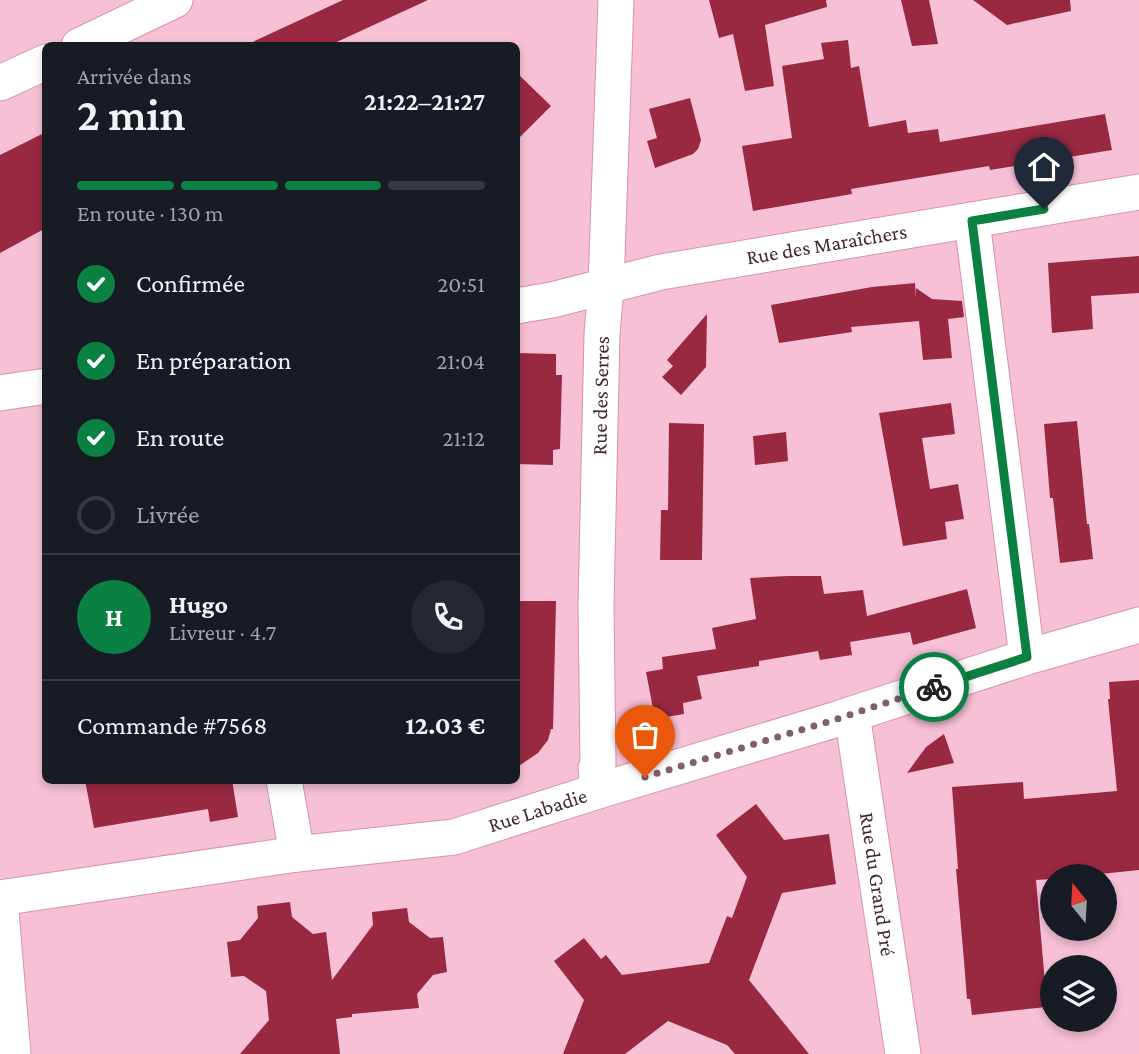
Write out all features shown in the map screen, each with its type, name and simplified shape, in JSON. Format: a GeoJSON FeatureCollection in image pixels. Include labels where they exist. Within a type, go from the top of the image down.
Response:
{"type":"FeatureCollection","features":[{"type":"Feature","properties":{"kind":"street"},"geometry":{"type":"LineString","coordinates":[[87,42],[175,0]]}},
{"type":"Feature","properties":{"kind":"street","name":"Rue des Serres"},"geometry":{"type":"LineString","coordinates":[[598,791],[596,605],[602,334],[616,0]]}},
{"type":"Feature","properties":{"kind":"street"},"geometry":{"type":"LineString","coordinates":[[0,83],[42,64]]}},
{"type":"Feature","properties":{"kind":"street","name":"Rue des Maraîchers"},"geometry":{"type":"LineString","coordinates":[[520,305],[552,300],[661,272],[1139,192]]}},
{"type":"Feature","properties":{"kind":"street"},"geometry":{"type":"LineString","coordinates":[[972,221],[1027,657]]}},
{"type":"Feature","properties":{"kind":"street"},"geometry":{"type":"LineString","coordinates":[[0,393],[42,387]]}},
{"type":"Feature","properties":{"kind":"street","name":"Rue Labadie"},"geometry":{"type":"LineString","coordinates":[[0,899],[297,854],[454,837],[1027,657],[1139,625]]}},
{"type":"Feature","properties":{"kind":"street","name":"Rue du Grand Pré"},"geometry":{"type":"LineString","coordinates":[[852,714],[903,1054]]}},
{"type":"Feature","properties":{"kind":"street"},"geometry":{"type":"LineString","coordinates":[[285,784],[297,854]]}},
{"type":"Feature","properties":{"kind":"street"},"geometry":{"type":"LineString","coordinates":[[0,899],[13,1054]]}},
{"type":"Feature","properties":{"kind":"building"},"geometry":{"type":"Polygon","coordinates":[[[343,0],[428,0],[337,42],[253,42],[343,0]]]}},
{"type":"Feature","properties":{"kind":"building"},"geometry":{"type":"Polygon","coordinates":[[[709,0],[826,0],[827,7],[765,25],[774,86],[745,91],[733,34],[719,38],[709,0]]]}},
{"type":"Feature","properties":{"kind":"building"},"geometry":{"type":"Polygon","coordinates":[[[901,0],[929,0],[938,44],[912,46],[901,0]]]}},
{"type":"Feature","properties":{"kind":"building"},"geometry":{"type":"Polygon","coordinates":[[[973,0],[1070,0],[1071,11],[1007,25],[973,0]]]}},
{"type":"Feature","properties":{"kind":"building"},"geometry":{"type":"Polygon","coordinates":[[[848,40],[851,68],[859,66],[869,127],[906,120],[908,133],[938,129],[940,142],[1105,114],[1112,150],[990,170],[989,166],[851,189],[852,194],[753,211],[742,146],[792,138],[782,66],[824,59],[821,43],[848,40]]]}},
{"type":"Feature","properties":{"kind":"building"},"geometry":{"type":"Polygon","coordinates":[[[520,76],[551,106],[520,137],[520,76]]]}},
{"type":"Feature","properties":{"kind":"building"},"geometry":{"type":"Polygon","coordinates":[[[690,98],[701,140],[698,149],[693,154],[655,168],[647,141],[657,138],[649,109],[690,98]]]}},
{"type":"Feature","properties":{"kind":"building"},"geometry":{"type":"Polygon","coordinates":[[[42,134],[42,230],[0,253],[0,155],[42,134]]]}},
{"type":"Feature","properties":{"kind":"building"},"geometry":{"type":"Polygon","coordinates":[[[1139,256],[1139,293],[1091,296],[1093,329],[1052,333],[1048,263],[1139,256]]]}},
{"type":"Feature","properties":{"kind":"building"},"geometry":{"type":"Polygon","coordinates":[[[915,283],[916,298],[916,288],[932,299],[962,301],[964,317],[948,319],[952,358],[923,360],[919,321],[851,327],[852,332],[779,343],[771,305],[872,287],[915,283]]]}},
{"type":"Feature","properties":{"kind":"building"},"geometry":{"type":"Polygon","coordinates":[[[707,314],[706,367],[681,395],[662,377],[673,366],[667,360],[707,314]]]}},
{"type":"Feature","properties":{"kind":"building"},"geometry":{"type":"Polygon","coordinates":[[[520,353],[556,354],[556,375],[562,375],[560,449],[553,450],[553,465],[520,464],[520,353]]]}},
{"type":"Feature","properties":{"kind":"building"},"geometry":{"type":"Polygon","coordinates":[[[951,403],[955,434],[922,438],[930,489],[958,484],[964,519],[945,522],[947,539],[903,546],[879,413],[951,403]]]}},
{"type":"Feature","properties":{"kind":"building"},"geometry":{"type":"Polygon","coordinates":[[[1077,421],[1093,559],[1060,563],[1053,498],[1050,498],[1044,424],[1077,421]]]}},
{"type":"Feature","properties":{"kind":"building"},"geometry":{"type":"Polygon","coordinates":[[[669,423],[704,424],[702,560],[660,560],[661,510],[668,510],[669,423]]]}},
{"type":"Feature","properties":{"kind":"building"},"geometry":{"type":"Polygon","coordinates":[[[786,432],[788,461],[755,465],[753,436],[786,432]]]}},
{"type":"Feature","properties":{"kind":"building"},"geometry":{"type":"Polygon","coordinates":[[[821,576],[824,594],[863,590],[867,616],[967,589],[976,628],[913,645],[910,632],[850,642],[852,655],[820,660],[818,651],[759,661],[759,666],[697,676],[702,699],[683,703],[684,714],[655,719],[646,672],[663,669],[662,657],[716,649],[712,628],[756,619],[750,578],[821,576]]]}},
{"type":"Feature","properties":{"kind":"building"},"geometry":{"type":"Polygon","coordinates":[[[520,601],[556,601],[553,729],[538,753],[520,765],[520,601]]]}},
{"type":"Feature","properties":{"kind":"building"},"geometry":{"type":"Polygon","coordinates":[[[1139,680],[1139,870],[1117,872],[1117,864],[1040,864],[1040,880],[1036,880],[1043,955],[1040,955],[1040,1008],[972,1015],[970,999],[967,999],[952,787],[1023,782],[1024,799],[1117,791],[1108,699],[1109,682],[1139,680]]]}},
{"type":"Feature","properties":{"kind":"building"},"geometry":{"type":"Polygon","coordinates":[[[944,734],[954,763],[907,773],[926,747],[944,734]]]}},
{"type":"Feature","properties":{"kind":"building"},"geometry":{"type":"Polygon","coordinates":[[[86,784],[233,784],[238,817],[210,822],[208,809],[94,828],[86,784]]]}},
{"type":"Feature","properties":{"kind":"building"},"geometry":{"type":"Polygon","coordinates":[[[756,804],[784,840],[829,834],[836,884],[782,893],[749,980],[809,1054],[735,1054],[727,1045],[668,1021],[625,1054],[563,1054],[584,1000],[554,961],[584,938],[601,959],[606,955],[622,975],[709,963],[727,916],[732,918],[747,877],[716,835],[756,804]]]}},
{"type":"Feature","properties":{"kind":"building"},"geometry":{"type":"Polygon","coordinates":[[[290,902],[292,917],[313,934],[326,932],[332,980],[373,925],[372,912],[407,908],[409,922],[430,938],[443,937],[447,972],[433,975],[417,994],[419,1008],[352,1014],[352,1017],[336,1019],[340,1054],[240,1054],[269,1020],[266,991],[244,976],[231,977],[227,942],[240,940],[258,918],[257,906],[290,902]]]}},
{"type":"Feature","properties":{"kind":"way so far"},"geometry":{"type":"LineString","coordinates":[[645,777],[934,687]]}},
{"type":"Feature","properties":{"kind":"route"},"geometry":{"type":"LineString","coordinates":[[934,687],[1027,657],[972,221],[1044,209]]}}]}
